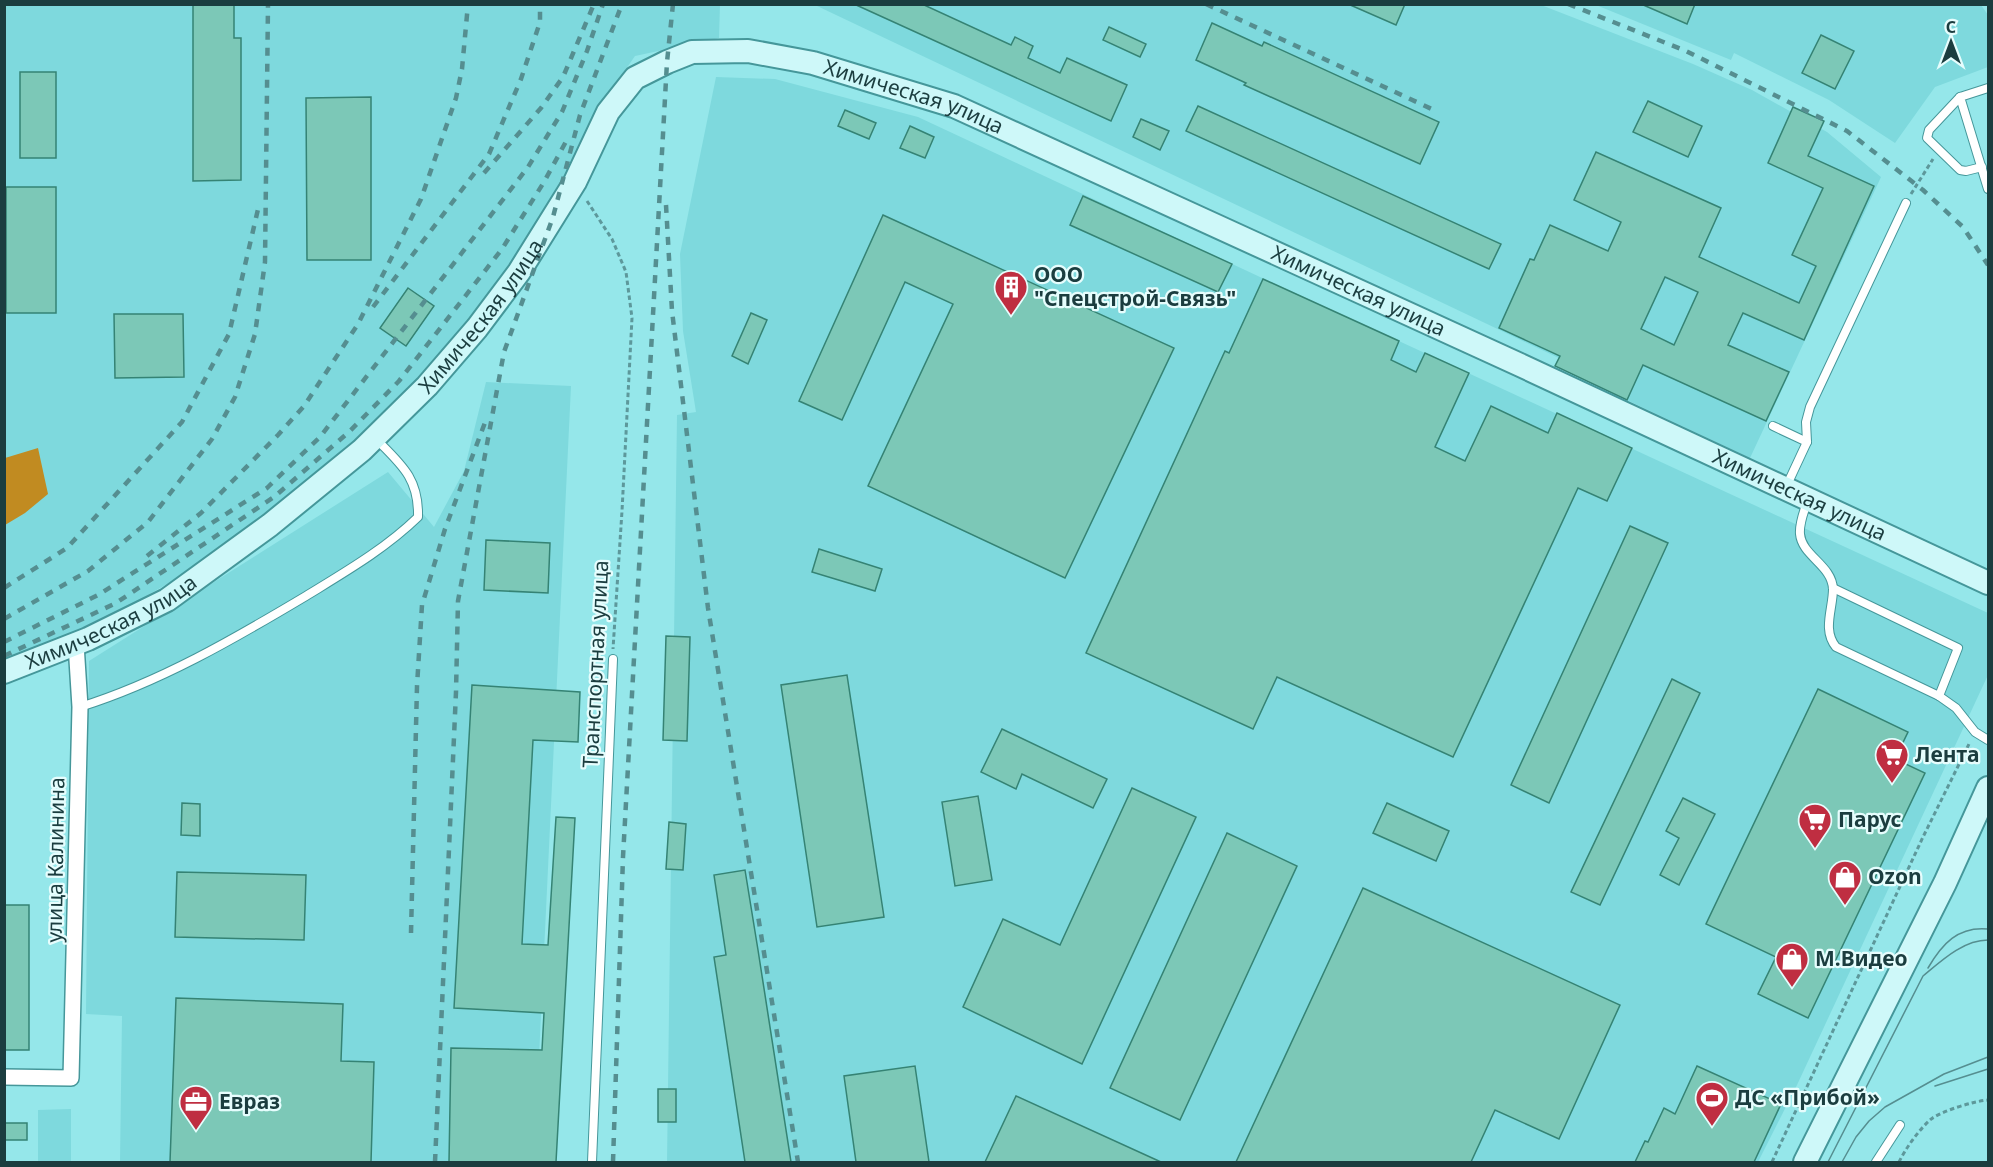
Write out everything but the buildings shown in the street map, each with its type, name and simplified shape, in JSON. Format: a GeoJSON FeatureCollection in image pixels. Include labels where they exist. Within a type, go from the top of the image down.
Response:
{"type":"FeatureCollection","features":[{"type":"Feature","properties":{"kind":"street","name":"Химическая улица"},"geometry":{"type":"LineString","coordinates":[[4,672],[75,644],[167,600],[270,525],[374,437],[427,386],[477,328],[519,272],[575,182],[608,112],[635,78],[692,52],[748,51],[813,63],[954,106],[1989,583]]}},
{"type":"Feature","properties":{"kind":"street","name":"улица Калинина"},"geometry":{"type":"LineString","coordinates":[[4,1077],[71,1078],[80,707],[75,644]]}},
{"type":"Feature","properties":{"kind":"street"},"geometry":{"type":"LineString","coordinates":[[1805,1162],[1945,883],[1989,788]]}},
{"type":"Feature","properties":{"kind":"lane"},"geometry":{"type":"LineString","coordinates":[[1982,167],[1966,171],[1960,170],[1930,142],[1927,134],[1960,97],[1989,88]]}},
{"type":"Feature","properties":{"kind":"lane"},"geometry":{"type":"LineString","coordinates":[[1960,97],[1989,189]]}},
{"type":"Feature","properties":{"kind":"lane"},"geometry":{"type":"LineString","coordinates":[[1785,489],[1807,442],[1806,422],[1810,408],[1906,203]]}},
{"type":"Feature","properties":{"kind":"lane"},"geometry":{"type":"LineString","coordinates":[[1773,426],[1807,442]]}},
{"type":"Feature","properties":{"kind":"lane"},"geometry":{"type":"LineString","coordinates":[[80,707],[117,695],[197,657],[278,613],[356,566],[400,535],[418,517],[419,500],[407,470],[374,437]]}},
{"type":"Feature","properties":{"kind":"lane"},"geometry":{"type":"LineString","coordinates":[[1808,499],[1801,519],[1800,535],[1802,542],[1831,577],[1833,588],[1828,629],[1830,640],[1836,647],[1939,696],[1956,708],[1975,732],[1989,740]]}},
{"type":"Feature","properties":{"kind":"lane"},"geometry":{"type":"LineString","coordinates":[[1833,588],[1958,648],[1939,696]]}},
{"type":"Feature","properties":{"kind":"lane","name":"Транспортная улица"},"geometry":{"type":"LineString","coordinates":[[592,1162],[613,659]]}},
{"type":"Feature","properties":{"kind":"lane"},"geometry":{"type":"LineString","coordinates":[[1876,1162],[1900,1125]]}},
{"type":"Feature","properties":{"kind":"path"},"geometry":{"type":"LineString","coordinates":[[1906,203],[1939,150]]}},
{"type":"Feature","properties":{"kind":"path","name":"Транспортная улица"},"geometry":{"type":"LineString","coordinates":[[575,182],[612,239],[626,272],[632,318],[613,659]]}},
{"type":"Feature","properties":{"kind":"path"},"geometry":{"type":"LineString","coordinates":[[1772,1162],[1923,837],[1975,732]]}},
{"type":"Feature","properties":{"kind":"path"},"geometry":{"type":"LineString","coordinates":[[1899,1162],[1904,1152],[1931,1118],[1974,1101],[1989,1100]]}},
{"type":"Feature","properties":{"kind":"shaded area"},"geometry":{"type":"Polygon","coordinates":[[[720,4],[719,38],[635,56],[612,89],[582,158],[479,316],[366,440],[179,577],[79,635],[5,667],[4,5],[720,4]]]}},
{"type":"Feature","properties":{"kind":"shaded area"},"geometry":{"type":"Polygon","coordinates":[[[815,5],[1541,5],[1693,64],[1752,90],[1827,132],[1881,177],[1750,458],[1565,371],[1561,359],[815,5]]]}},
{"type":"Feature","properties":{"kind":"shaded area"},"geometry":{"type":"Polygon","coordinates":[[[1596,5],[1981,5],[1988,15],[1988,67],[1935,87],[1895,143],[1829,100],[1734,53],[1731,60],[1596,5]]]}},
{"type":"Feature","properties":{"kind":"shaded area"},"geometry":{"type":"Polygon","coordinates":[[[716,77],[775,79],[918,117],[1988,613],[1988,675],[1797,1085],[1758,1162],[667,1162],[677,415],[696,412],[683,331],[680,254],[716,77]]]}},
{"type":"Feature","properties":{"kind":"shaded area"},"geometry":{"type":"Polygon","coordinates":[[[486,382],[571,386],[534,1162],[120,1162],[122,1016],[86,1014],[89,661],[388,472],[434,527],[464,471],[486,382]]]}},
{"type":"Feature","properties":{"kind":"shaded area"},"geometry":{"type":"Polygon","coordinates":[[[38,448],[48,494],[25,513],[5,525],[5,458],[38,448]]]}},
{"type":"Feature","properties":{"kind":"shaded area"},"geometry":{"type":"Polygon","coordinates":[[[71,1109],[71,1162],[38,1162],[38,1110],[71,1109]]]}},
{"type":"Feature","properties":{"kind":"tram line"},"geometry":{"type":"LineString","coordinates":[[1928,968],[1939,951],[1952,938],[1968,930],[1988,929]]}},
{"type":"Feature","properties":{"kind":"tram line"},"geometry":{"type":"LineString","coordinates":[[1828,1162],[1923,976],[1961,947],[1988,940]]}},
{"type":"Feature","properties":{"kind":"tram line"},"geometry":{"type":"LineString","coordinates":[[1842,1162],[1856,1137],[1885,1107],[1944,1074],[1988,1057]]}},
{"type":"Feature","properties":{"kind":"tram line"},"geometry":{"type":"LineString","coordinates":[[1935,1086],[1988,1069]]}},
{"type":"Feature","properties":{"kind":"railway"},"geometry":{"type":"LineString","coordinates":[[4,619],[88,571],[148,522],[212,439],[235,397],[255,334],[265,262],[268,4]]}},
{"type":"Feature","properties":{"kind":"railway"},"geometry":{"type":"LineString","coordinates":[[147,556],[201,513],[278,435],[304,406],[358,324],[421,199],[456,98],[462,69],[468,4]]}},
{"type":"Feature","properties":{"kind":"railway"},"geometry":{"type":"LineString","coordinates":[[373,307],[489,154],[521,79],[540,22],[540,4]]}},
{"type":"Feature","properties":{"kind":"railway"},"geometry":{"type":"LineString","coordinates":[[484,173],[541,108],[563,77],[594,4]]}},
{"type":"Feature","properties":{"kind":"railway"},"geometry":{"type":"LineString","coordinates":[[4,642],[98,595],[267,488],[320,437],[528,167],[562,112],[603,4]]}},
{"type":"Feature","properties":{"kind":"railway"},"geometry":{"type":"LineString","coordinates":[[435,1162],[458,601],[504,352],[553,217],[580,115],[622,4]]}},
{"type":"Feature","properties":{"kind":"railway"},"geometry":{"type":"LineString","coordinates":[[613,1162],[623,857],[667,62],[673,4]]}},
{"type":"Feature","properties":{"kind":"railway"},"geometry":{"type":"LineString","coordinates":[[1206,4],[1438,112]]}},
{"type":"Feature","properties":{"kind":"railway"},"geometry":{"type":"LineString","coordinates":[[1568,4],[1686,51],[1847,131],[1923,190],[1963,227],[1988,265]]}},
{"type":"Feature","properties":{"kind":"railway"},"geometry":{"type":"LineString","coordinates":[[4,656],[116,603],[274,497],[350,431],[399,381],[502,249],[544,182],[569,136]]}},
{"type":"Feature","properties":{"kind":"railway"},"geometry":{"type":"LineString","coordinates":[[4,588],[67,548],[182,422],[229,334],[259,205]]}},
{"type":"Feature","properties":{"kind":"railway"},"geometry":{"type":"LineString","coordinates":[[666,205],[672,311],[708,608],[798,1162]]}},
{"type":"Feature","properties":{"kind":"railway"},"geometry":{"type":"LineString","coordinates":[[411,933],[417,686],[422,605],[445,529],[486,420]]}},
{"type":"Feature","properties":{"kind":"place","name":"ООО \"Спецстрой-Связь\""},"geometry":{"type":"Point","coordinates":[1011,316]}},
{"type":"Feature","properties":{"kind":"place","name":"Лента"},"geometry":{"type":"Point","coordinates":[1892,784]}},
{"type":"Feature","properties":{"kind":"place","name":"Парус"},"geometry":{"type":"Point","coordinates":[1815,849]}},
{"type":"Feature","properties":{"kind":"place","name":"Ozon"},"geometry":{"type":"Point","coordinates":[1845,906]}},
{"type":"Feature","properties":{"kind":"place","name":"М.Видео"},"geometry":{"type":"Point","coordinates":[1792,988]}},
{"type":"Feature","properties":{"kind":"place","name":"ДC «Прибой»"},"geometry":{"type":"Point","coordinates":[1712,1127]}},
{"type":"Feature","properties":{"kind":"place","name":"Евраз"},"geometry":{"type":"Point","coordinates":[196,1131]}}]}
